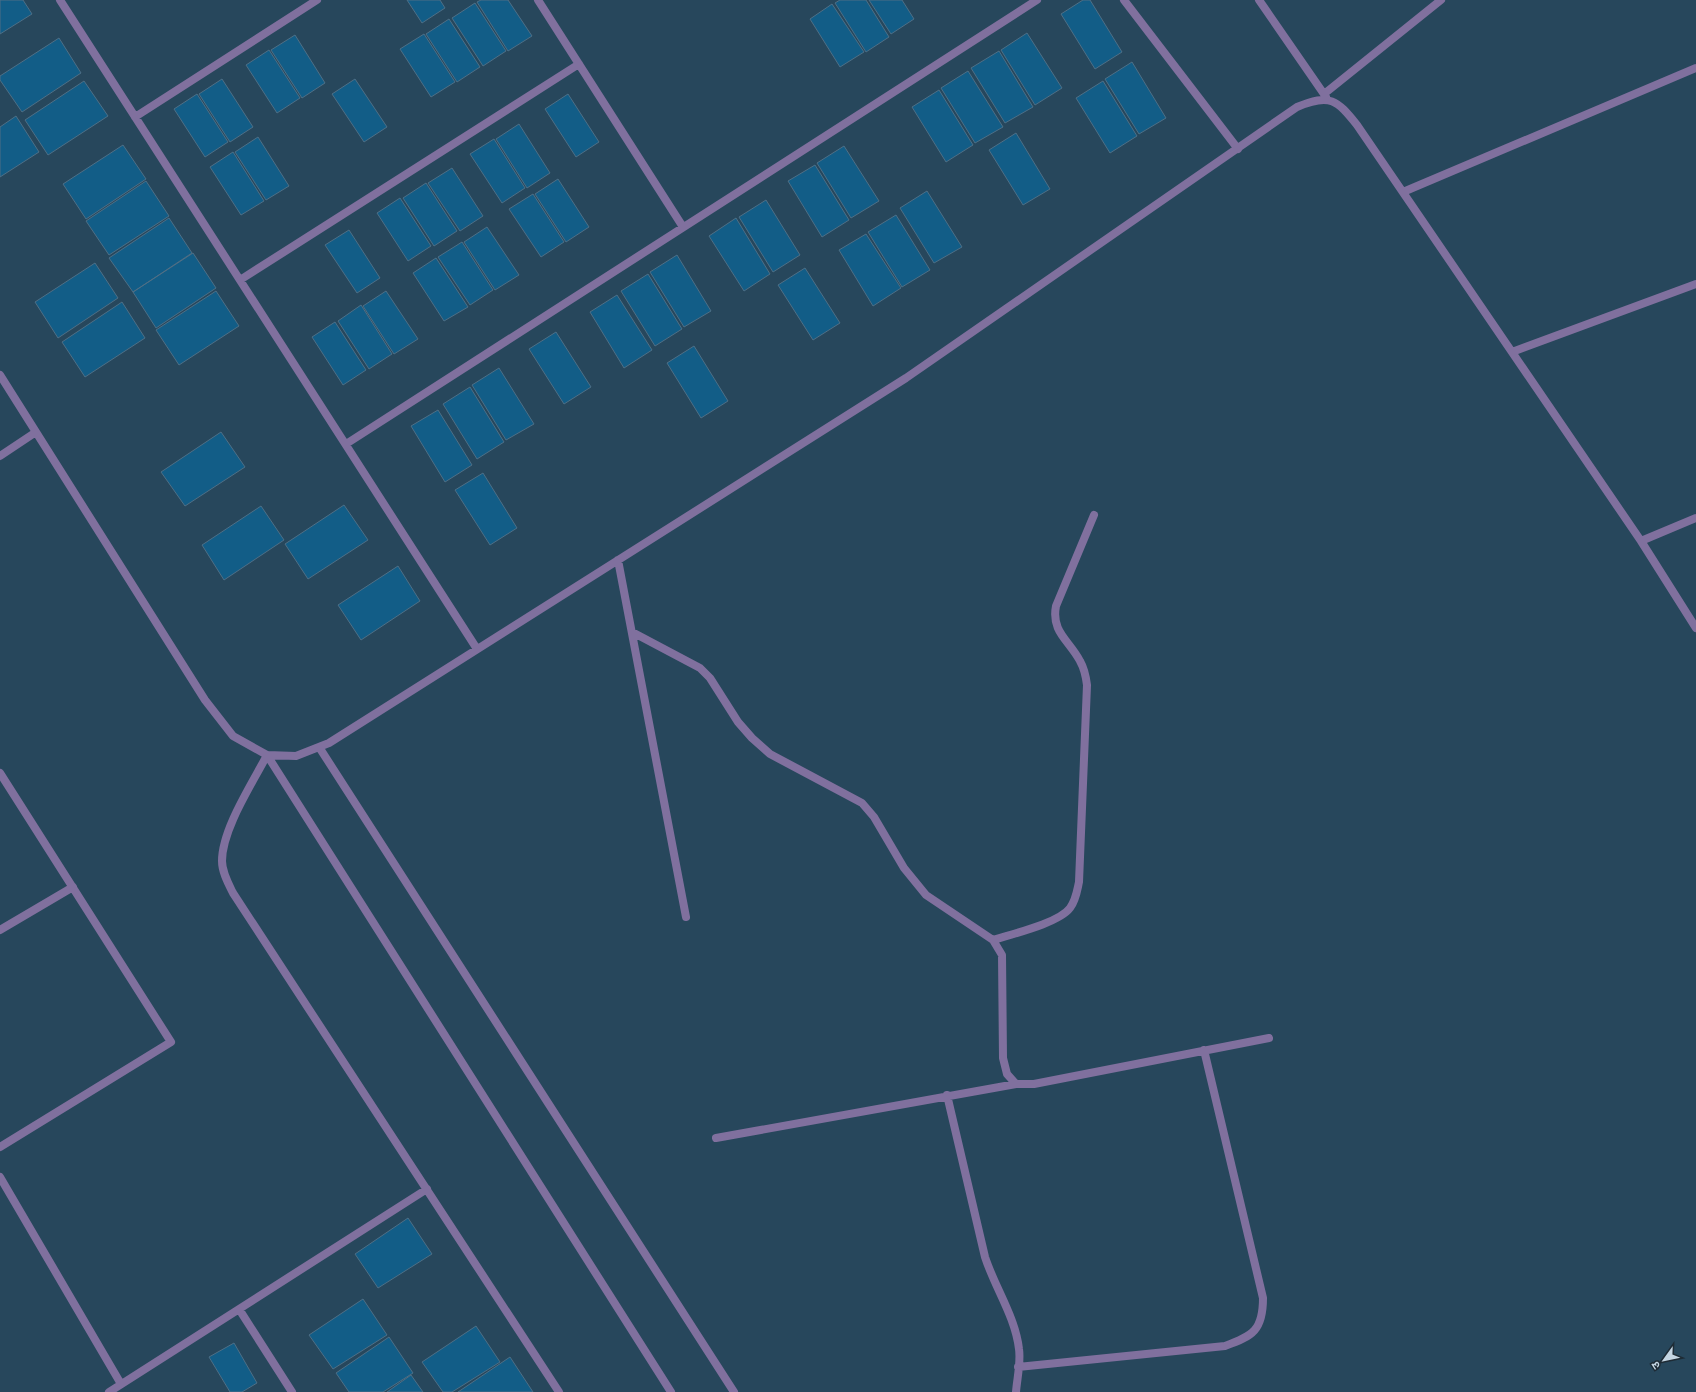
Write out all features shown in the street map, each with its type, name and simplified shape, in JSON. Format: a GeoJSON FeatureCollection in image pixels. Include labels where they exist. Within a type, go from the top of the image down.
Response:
{"type":"FeatureCollection","features":[{"type":"Feature","properties":{"kind":"street"},"geometry":{"type":"LineString","coordinates":[[60,0],[477,650]]}},
{"type":"Feature","properties":{"kind":"street"},"geometry":{"type":"LineString","coordinates":[[136,117],[317,0]]}},
{"type":"Feature","properties":{"kind":"street"},"geometry":{"type":"LineString","coordinates":[[538,0],[683,227]]}},
{"type":"Feature","properties":{"kind":"street"},"geometry":{"type":"LineString","coordinates":[[346,444],[1038,0]]}},
{"type":"Feature","properties":{"kind":"street"},"geometry":{"type":"LineString","coordinates":[[1124,0],[1238,149]]}},
{"type":"Feature","properties":{"kind":"street"},"geometry":{"type":"LineString","coordinates":[[1259,0],[1326,97],[1341,105],[1357,125],[1641,542],[1696,628]]}},
{"type":"Feature","properties":{"kind":"street"},"geometry":{"type":"LineString","coordinates":[[0,375],[205,700],[233,736],[267,755],[296,756],[329,743],[906,378],[1238,149],[1297,106],[1326,97],[1441,0]]}},
{"type":"Feature","properties":{"kind":"street"},"geometry":{"type":"LineString","coordinates":[[240,280],[579,64]]}},
{"type":"Feature","properties":{"kind":"street"},"geometry":{"type":"LineString","coordinates":[[1403,192],[1696,68]]}},
{"type":"Feature","properties":{"kind":"street"},"geometry":{"type":"LineString","coordinates":[[1512,352],[1696,284]]}},
{"type":"Feature","properties":{"kind":"street"},"geometry":{"type":"LineString","coordinates":[[0,456],[36,432]]}},
{"type":"Feature","properties":{"kind":"street"},"geometry":{"type":"LineString","coordinates":[[993,940],[1040,925],[1056,918],[1070,909],[1076,898],[1079,882],[1087,685],[1081,661],[1057,628],[1054,616],[1056,606],[1094,515]]}},
{"type":"Feature","properties":{"kind":"street"},"geometry":{"type":"LineString","coordinates":[[1641,542],[1696,518]]}},
{"type":"Feature","properties":{"kind":"street"},"geometry":{"type":"LineString","coordinates":[[618,560],[686,917]]}},
{"type":"Feature","properties":{"kind":"street"},"geometry":{"type":"LineString","coordinates":[[632,632],[700,668],[710,678],[738,722],[752,738],[770,754],[862,803],[874,817],[904,868],[926,895],[993,940],[1002,955],[1003,1058],[1007,1074],[1016,1084]]}},
{"type":"Feature","properties":{"kind":"street"},"geometry":{"type":"LineString","coordinates":[[319,747],[734,1392]]}},
{"type":"Feature","properties":{"kind":"street"},"geometry":{"type":"LineString","coordinates":[[267,755],[231,824],[224,845],[222,862],[226,879],[237,899],[559,1392]]}},
{"type":"Feature","properties":{"kind":"street"},"geometry":{"type":"LineString","coordinates":[[267,755],[671,1392]]}},
{"type":"Feature","properties":{"kind":"street"},"geometry":{"type":"LineString","coordinates":[[0,773],[171,1042],[0,1146]]}},
{"type":"Feature","properties":{"kind":"street"},"geometry":{"type":"LineString","coordinates":[[0,930],[73,887]]}},
{"type":"Feature","properties":{"kind":"street"},"geometry":{"type":"LineString","coordinates":[[716,1138],[947,1095],[1016,1084],[1034,1084],[1269,1038]]}},
{"type":"Feature","properties":{"kind":"street"},"geometry":{"type":"LineString","coordinates":[[1018,1367],[1225,1346],[1240,1341],[1252,1334],[1258,1324],[1263,1315],[1263,1298],[1204,1050]]}},
{"type":"Feature","properties":{"kind":"street"},"geometry":{"type":"LineString","coordinates":[[947,1095],[985,1257],[1017,1336],[1020,1351],[1016,1392]]}},
{"type":"Feature","properties":{"kind":"street"},"geometry":{"type":"LineString","coordinates":[[0,1177],[122,1384]]}},
{"type":"Feature","properties":{"kind":"street"},"geometry":{"type":"LineString","coordinates":[[109,1392],[427,1189]]}},
{"type":"Feature","properties":{"kind":"street"},"geometry":{"type":"LineString","coordinates":[[239,1309],[292,1392]]}},
{"type":"Feature","properties":{"kind":"building"},"geometry":{"type":"Polygon","coordinates":[[[0,0],[23,0],[32,14],[0,34],[0,0]]]}},
{"type":"Feature","properties":{"kind":"building"},"geometry":{"type":"Polygon","coordinates":[[[407,0],[440,0],[445,8],[422,23],[407,0]]]}},
{"type":"Feature","properties":{"kind":"building"},"geometry":{"type":"Polygon","coordinates":[[[481,0],[508,0],[532,36],[508,51],[477,2],[481,0]]]}},
{"type":"Feature","properties":{"kind":"building"},"geometry":{"type":"Polygon","coordinates":[[[840,0],[866,0],[889,37],[866,52],[835,3],[840,0]]]}},
{"type":"Feature","properties":{"kind":"building"},"geometry":{"type":"Polygon","coordinates":[[[869,0],[902,0],[914,19],[891,34],[869,0]]]}},
{"type":"Feature","properties":{"kind":"building"},"geometry":{"type":"Polygon","coordinates":[[[1083,0],[1090,0],[1122,52],[1095,69],[1061,14],[1083,0]]]}},
{"type":"Feature","properties":{"kind":"building"},"geometry":{"type":"Polygon","coordinates":[[[475,3],[506,51],[483,66],[452,18],[475,3]]]}},
{"type":"Feature","properties":{"kind":"building"},"geometry":{"type":"Polygon","coordinates":[[[832,4],[864,52],[840,67],[810,19],[832,4]]]}},
{"type":"Feature","properties":{"kind":"building"},"geometry":{"type":"Polygon","coordinates":[[[449,19],[480,67],[457,82],[426,34],[449,19]]]}},
{"type":"Feature","properties":{"kind":"building"},"geometry":{"type":"Polygon","coordinates":[[[1027,33],[1062,88],[1035,105],[1001,50],[1027,33]]]}},
{"type":"Feature","properties":{"kind":"building"},"geometry":{"type":"Polygon","coordinates":[[[424,34],[455,82],[431,97],[400,49],[424,34]]]}},
{"type":"Feature","properties":{"kind":"building"},"geometry":{"type":"Polygon","coordinates":[[[295,35],[325,83],[302,98],[271,50],[295,35]]]}},
{"type":"Feature","properties":{"kind":"building"},"geometry":{"type":"Polygon","coordinates":[[[59,38],[81,73],[22,112],[0,80],[0,76],[59,38]]]}},
{"type":"Feature","properties":{"kind":"building"},"geometry":{"type":"Polygon","coordinates":[[[269,50],[300,98],[277,113],[246,65],[269,50]]]}},
{"type":"Feature","properties":{"kind":"building"},"geometry":{"type":"Polygon","coordinates":[[[999,51],[1033,107],[1005,123],[971,68],[999,51]]]}},
{"type":"Feature","properties":{"kind":"building"},"geometry":{"type":"Polygon","coordinates":[[[1132,62],[1166,118],[1139,134],[1105,79],[1132,62]]]}},
{"type":"Feature","properties":{"kind":"building"},"geometry":{"type":"Polygon","coordinates":[[[968,71],[1003,127],[975,143],[941,88],[968,71]]]}},
{"type":"Feature","properties":{"kind":"building"},"geometry":{"type":"Polygon","coordinates":[[[222,79],[253,127],[230,142],[199,94],[222,79]]]}},
{"type":"Feature","properties":{"kind":"building"},"geometry":{"type":"Polygon","coordinates":[[[355,79],[387,127],[364,142],[332,94],[355,79]]]}},
{"type":"Feature","properties":{"kind":"building"},"geometry":{"type":"Polygon","coordinates":[[[84,81],[108,116],[48,155],[25,120],[84,81]]]}},
{"type":"Feature","properties":{"kind":"building"},"geometry":{"type":"Polygon","coordinates":[[[1103,81],[1137,136],[1110,153],[1076,98],[1103,81]]]}},
{"type":"Feature","properties":{"kind":"building"},"geometry":{"type":"Polygon","coordinates":[[[939,90],[973,145],[946,162],[912,107],[939,90]]]}},
{"type":"Feature","properties":{"kind":"building"},"geometry":{"type":"Polygon","coordinates":[[[197,94],[228,142],[205,157],[174,109],[197,94]]]}},
{"type":"Feature","properties":{"kind":"building"},"geometry":{"type":"Polygon","coordinates":[[[568,94],[599,142],[576,157],[545,109],[568,94]]]}},
{"type":"Feature","properties":{"kind":"building"},"geometry":{"type":"Polygon","coordinates":[[[16,116],[39,152],[0,177],[0,127],[16,116]]]}},
{"type":"Feature","properties":{"kind":"building"},"geometry":{"type":"Polygon","coordinates":[[[519,124],[550,173],[527,188],[496,139],[519,124]]]}},
{"type":"Feature","properties":{"kind":"building"},"geometry":{"type":"Polygon","coordinates":[[[1016,133],[1050,189],[1023,205],[989,150],[1016,133]]]}},
{"type":"Feature","properties":{"kind":"building"},"geometry":{"type":"Polygon","coordinates":[[[258,137],[289,186],[266,200],[235,152],[258,137]]]}},
{"type":"Feature","properties":{"kind":"building"},"geometry":{"type":"Polygon","coordinates":[[[494,139],[525,188],[502,203],[470,154],[494,139]]]}},
{"type":"Feature","properties":{"kind":"building"},"geometry":{"type":"Polygon","coordinates":[[[123,145],[146,179],[86,219],[63,184],[123,145]]]}},
{"type":"Feature","properties":{"kind":"building"},"geometry":{"type":"Polygon","coordinates":[[[844,146],[879,201],[851,218],[817,163],[844,146]]]}},
{"type":"Feature","properties":{"kind":"building"},"geometry":{"type":"Polygon","coordinates":[[[233,152],[264,201],[241,215],[210,167],[233,152]]]}},
{"type":"Feature","properties":{"kind":"building"},"geometry":{"type":"Polygon","coordinates":[[[815,165],[849,220],[822,237],[788,181],[815,165]]]}},
{"type":"Feature","properties":{"kind":"building"},"geometry":{"type":"Polygon","coordinates":[[[452,168],[483,216],[460,231],[428,183],[452,168]]]}},
{"type":"Feature","properties":{"kind":"building"},"geometry":{"type":"Polygon","coordinates":[[[558,179],[589,227],[566,242],[535,194],[558,179]]]}},
{"type":"Feature","properties":{"kind":"building"},"geometry":{"type":"Polygon","coordinates":[[[146,181],[169,216],[109,255],[86,221],[146,181]]]}},
{"type":"Feature","properties":{"kind":"building"},"geometry":{"type":"Polygon","coordinates":[[[426,183],[457,231],[434,246],[403,198],[426,183]]]}},
{"type":"Feature","properties":{"kind":"building"},"geometry":{"type":"Polygon","coordinates":[[[927,191],[962,247],[934,263],[900,208],[927,191]]]}},
{"type":"Feature","properties":{"kind":"building"},"geometry":{"type":"Polygon","coordinates":[[[533,194],[564,242],[541,257],[509,209],[533,194]]]}},
{"type":"Feature","properties":{"kind":"building"},"geometry":{"type":"Polygon","coordinates":[[[400,198],[431,246],[408,261],[377,213],[400,198]]]}},
{"type":"Feature","properties":{"kind":"building"},"geometry":{"type":"Polygon","coordinates":[[[766,200],[800,255],[773,272],[739,217],[766,200]]]}},
{"type":"Feature","properties":{"kind":"building"},"geometry":{"type":"Polygon","coordinates":[[[896,215],[930,270],[902,287],[868,232],[896,215]]]}},
{"type":"Feature","properties":{"kind":"building"},"geometry":{"type":"Polygon","coordinates":[[[169,218],[192,253],[133,292],[109,258],[169,218]]]}},
{"type":"Feature","properties":{"kind":"building"},"geometry":{"type":"Polygon","coordinates":[[[736,218],[770,274],[744,291],[709,236],[736,218]]]}},
{"type":"Feature","properties":{"kind":"building"},"geometry":{"type":"Polygon","coordinates":[[[487,227],[519,275],[495,290],[464,242],[487,227]]]}},
{"type":"Feature","properties":{"kind":"building"},"geometry":{"type":"Polygon","coordinates":[[[349,230],[380,278],[357,293],[325,245],[349,230]]]}},
{"type":"Feature","properties":{"kind":"building"},"geometry":{"type":"Polygon","coordinates":[[[866,234],[901,288],[873,306],[839,250],[866,234]]]}},
{"type":"Feature","properties":{"kind":"building"},"geometry":{"type":"Polygon","coordinates":[[[462,242],[493,290],[470,305],[438,257],[462,242]]]}},
{"type":"Feature","properties":{"kind":"building"},"geometry":{"type":"Polygon","coordinates":[[[193,253],[216,288],[156,328],[133,292],[193,253]]]}},
{"type":"Feature","properties":{"kind":"building"},"geometry":{"type":"Polygon","coordinates":[[[677,255],[711,311],[684,327],[650,272],[677,255]]]}},
{"type":"Feature","properties":{"kind":"building"},"geometry":{"type":"Polygon","coordinates":[[[436,258],[468,307],[444,321],[413,273],[436,258]]]}},
{"type":"Feature","properties":{"kind":"building"},"geometry":{"type":"Polygon","coordinates":[[[95,263],[118,298],[58,338],[35,302],[95,263]]]}},
{"type":"Feature","properties":{"kind":"building"},"geometry":{"type":"Polygon","coordinates":[[[805,268],[840,323],[813,340],[778,285],[805,268]]]}},
{"type":"Feature","properties":{"kind":"building"},"geometry":{"type":"Polygon","coordinates":[[[648,274],[682,329],[655,346],[621,291],[648,274]]]}},
{"type":"Feature","properties":{"kind":"building"},"geometry":{"type":"Polygon","coordinates":[[[216,291],[239,326],[179,365],[156,330],[216,291]]]}},
{"type":"Feature","properties":{"kind":"building"},"geometry":{"type":"Polygon","coordinates":[[[386,291],[418,339],[394,354],[363,306],[386,291]]]}},
{"type":"Feature","properties":{"kind":"building"},"geometry":{"type":"Polygon","coordinates":[[[617,295],[652,350],[624,368],[590,312],[617,295]]]}},
{"type":"Feature","properties":{"kind":"building"},"geometry":{"type":"Polygon","coordinates":[[[122,302],[145,338],[85,377],[62,342],[122,302]]]}},
{"type":"Feature","properties":{"kind":"building"},"geometry":{"type":"Polygon","coordinates":[[[361,305],[392,354],[369,369],[338,321],[361,305]]]}},
{"type":"Feature","properties":{"kind":"building"},"geometry":{"type":"Polygon","coordinates":[[[335,322],[366,370],[343,385],[312,337],[335,322]]]}},
{"type":"Feature","properties":{"kind":"building"},"geometry":{"type":"Polygon","coordinates":[[[556,332],[591,387],[564,404],[529,349],[556,332]]]}},
{"type":"Feature","properties":{"kind":"building"},"geometry":{"type":"Polygon","coordinates":[[[694,346],[728,401],[701,418],[667,363],[694,346]]]}},
{"type":"Feature","properties":{"kind":"building"},"geometry":{"type":"Polygon","coordinates":[[[499,368],[534,424],[506,440],[472,385],[499,368]]]}},
{"type":"Feature","properties":{"kind":"building"},"geometry":{"type":"Polygon","coordinates":[[[470,387],[504,442],[477,459],[443,404],[470,387]]]}},
{"type":"Feature","properties":{"kind":"building"},"geometry":{"type":"Polygon","coordinates":[[[438,410],[472,465],[445,482],[411,426],[438,410]]]}},
{"type":"Feature","properties":{"kind":"building"},"geometry":{"type":"Polygon","coordinates":[[[221,432],[245,467],[185,506],[161,472],[221,432]]]}},
{"type":"Feature","properties":{"kind":"building"},"geometry":{"type":"Polygon","coordinates":[[[483,473],[517,528],[490,545],[455,490],[483,473]]]}},
{"type":"Feature","properties":{"kind":"building"},"geometry":{"type":"Polygon","coordinates":[[[344,505],[368,540],[308,579],[285,544],[344,505]]]}},
{"type":"Feature","properties":{"kind":"building"},"geometry":{"type":"Polygon","coordinates":[[[261,506],[284,540],[224,580],[202,545],[261,506]]]}},
{"type":"Feature","properties":{"kind":"building"},"geometry":{"type":"Polygon","coordinates":[[[398,566],[420,601],[361,640],[338,605],[398,566]]]}},
{"type":"Feature","properties":{"kind":"building"},"geometry":{"type":"Polygon","coordinates":[[[408,1218],[432,1254],[378,1288],[355,1254],[408,1218]]]}},
{"type":"Feature","properties":{"kind":"building"},"geometry":{"type":"Polygon","coordinates":[[[363,1299],[387,1335],[333,1369],[309,1335],[363,1299]]]}},
{"type":"Feature","properties":{"kind":"building"},"geometry":{"type":"Polygon","coordinates":[[[476,1326],[500,1362],[452,1392],[443,1392],[422,1362],[476,1326]]]}},
{"type":"Feature","properties":{"kind":"building"},"geometry":{"type":"Polygon","coordinates":[[[389,1337],[413,1373],[383,1392],[349,1392],[336,1373],[389,1337]]]}},
{"type":"Feature","properties":{"kind":"building"},"geometry":{"type":"Polygon","coordinates":[[[234,1343],[257,1383],[242,1392],[230,1392],[209,1357],[234,1343]]]}},
{"type":"Feature","properties":{"kind":"building"},"geometry":{"type":"Polygon","coordinates":[[[510,1357],[533,1392],[458,1392],[510,1357]]]}},
{"type":"Feature","properties":{"kind":"building"},"geometry":{"type":"Polygon","coordinates":[[[411,1375],[423,1392],[387,1392],[411,1375]]]}}]}
